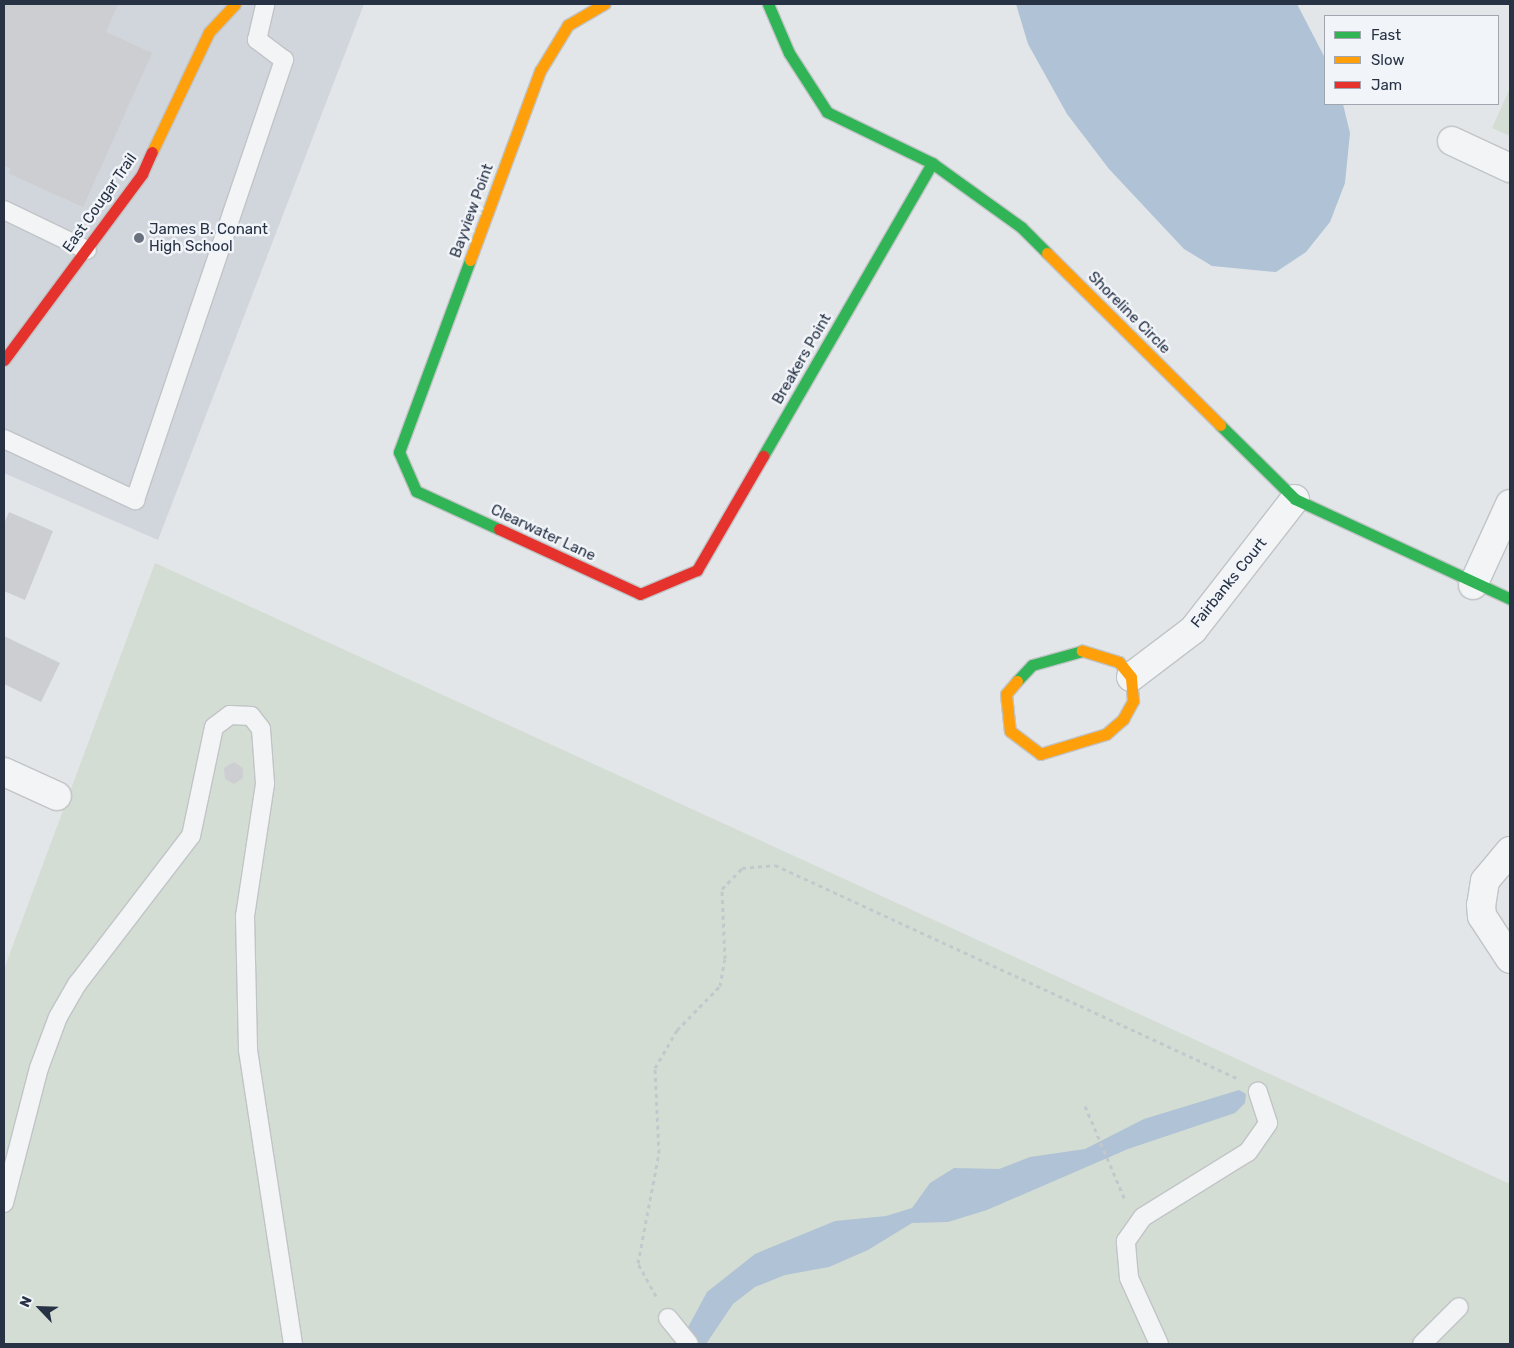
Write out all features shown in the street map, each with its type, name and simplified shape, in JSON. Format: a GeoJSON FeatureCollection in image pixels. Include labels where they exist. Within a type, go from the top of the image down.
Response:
{"type":"FeatureCollection","features":[{"type":"Feature","properties":{"kind":"street","name":"East Cougar Trail"},"geometry":{"type":"LineString","coordinates":[[4,360],[142,174],[209,32],[235,4]]}},
{"type":"Feature","properties":{"kind":"street","name":"Bayview Point"},"geometry":{"type":"LineString","coordinates":[[398,452],[540,71],[568,25],[604,4]]}},
{"type":"Feature","properties":{"kind":"street","name":"Shoreline Circle"},"geometry":{"type":"LineString","coordinates":[[768,4],[788,53],[828,112],[932,163],[1021,227],[1295,499],[1473,584],[1510,599]]}},
{"type":"Feature","properties":{"kind":"street"},"geometry":{"type":"LineString","coordinates":[[1452,141],[1510,168]]}},
{"type":"Feature","properties":{"kind":"street","name":"Breakers Point"},"geometry":{"type":"LineString","coordinates":[[697,570],[932,163]]}},
{"type":"Feature","properties":{"kind":"street","name":"Clearwater Lane"},"geometry":{"type":"LineString","coordinates":[[398,452],[416,491],[640,594],[697,570]]}},
{"type":"Feature","properties":{"kind":"street","name":"Fairbanks Court"},"geometry":{"type":"LineString","coordinates":[[1131,677],[1193,630],[1295,499]]}},
{"type":"Feature","properties":{"kind":"street"},"geometry":{"type":"LineString","coordinates":[[1473,584],[1510,504]]}},
{"type":"Feature","properties":{"kind":"street"},"geometry":{"type":"LineString","coordinates":[[1082,650],[1119,662],[1131,677],[1133,701],[1123,719],[1106,734],[1040,754],[1010,731],[1004,708],[1006,694],[1032,665],[1082,650]]}},
{"type":"Feature","properties":{"kind":"street"},"geometry":{"type":"LineString","coordinates":[[4,772],[57,796]]}},
{"type":"Feature","properties":{"kind":"street"},"geometry":{"type":"LineString","coordinates":[[1510,851],[1485,880],[1480,905],[1482,916],[1510,959]]}},
{"type":"Feature","properties":{"kind":"lane"},"geometry":{"type":"LineString","coordinates":[[4,439],[135,500],[284,60],[257,40],[265,4]]}},
{"type":"Feature","properties":{"kind":"lane"},"geometry":{"type":"LineString","coordinates":[[4,210],[87,250]]}},
{"type":"Feature","properties":{"kind":"lane"},"geometry":{"type":"LineString","coordinates":[[4,1203],[39,1068],[58,1017],[78,983],[190,836],[214,727],[230,715],[251,716],[261,729],[265,784],[245,916],[248,1050],[293,1344]]}},
{"type":"Feature","properties":{"kind":"lane"},"geometry":{"type":"LineString","coordinates":[[1159,1344],[1129,1278],[1126,1241],[1143,1217],[1248,1152],[1268,1123],[1251,1087]]}},
{"type":"Feature","properties":{"kind":"lane"},"geometry":{"type":"LineString","coordinates":[[1422,1344],[1459,1307]]}},
{"type":"Feature","properties":{"kind":"lane"},"geometry":{"type":"LineString","coordinates":[[668,1318],[689,1344]]}},
{"type":"Feature","properties":{"kind":"path"},"geometry":{"type":"LineString","coordinates":[[668,1318],[638,1263],[659,1153],[655,1068],[677,1030],[720,986],[725,959],[722,889],[742,868],[775,865],[1251,1087]]}},
{"type":"Feature","properties":{"kind":"path"},"geometry":{"type":"LineString","coordinates":[[1085,1106],[1095,1122],[1118,1178]]}},
{"type":"Feature","properties":{"kind":"shaded area","name":"James B. Conant High School"},"geometry":{"type":"Polygon","coordinates":[[[4,4],[364,4],[158,540],[4,473],[4,4]]]}},
{"type":"Feature","properties":{"kind":"shaded area"},"geometry":{"type":"Polygon","coordinates":[[[1510,88],[1510,136],[1492,128],[1510,88]]]}},
{"type":"Feature","properties":{"kind":"shaded area"},"geometry":{"type":"Polygon","coordinates":[[[155,563],[1510,1184],[1510,1344],[4,1344],[4,969],[155,563]]]}},
{"type":"Feature","properties":{"kind":"water"},"geometry":{"type":"Polygon","coordinates":[[[1016,4],[1297,4],[1324,56],[1324,105],[1343,105],[1350,133],[1345,183],[1330,222],[1306,252],[1276,272],[1212,266],[1184,249],[1109,169],[1067,114],[1028,44],[1016,4]]]}},
{"type":"Feature","properties":{"kind":"water"},"geometry":{"type":"Polygon","coordinates":[[[1239,1090],[1246,1094],[1245,1103],[1235,1113],[1128,1149],[987,1210],[948,1222],[912,1223],[868,1250],[829,1267],[785,1275],[755,1287],[733,1304],[706,1344],[679,1344],[707,1292],[755,1254],[835,1221],[886,1216],[912,1208],[930,1183],[954,1168],[999,1169],[1030,1157],[1085,1149],[1144,1119],[1239,1090]]]}},
{"type":"Feature","properties":{"kind":"building"},"geometry":{"type":"Polygon","coordinates":[[[4,4],[118,4],[106,32],[152,53],[83,207],[8,173],[11,169],[4,165],[4,4]]]}},
{"type":"Feature","properties":{"kind":"building"},"geometry":{"type":"Polygon","coordinates":[[[9,512],[53,531],[25,600],[4,591],[4,524],[9,512]]]}},
{"type":"Feature","properties":{"kind":"building"},"geometry":{"type":"Polygon","coordinates":[[[4,636],[60,663],[41,702],[4,684],[4,636]]]}},
{"type":"Feature","properties":{"kind":"building"},"geometry":{"type":"Polygon","coordinates":[[[234,762],[243,768],[243,778],[234,784],[225,779],[224,768],[234,762]]]}},
{"type":"Feature","properties":{"kind":"traffic: fast"},"geometry":{"type":"LineString","coordinates":[[768,4],[789,53],[827,112],[932,163],[1021,227],[1047,253]]}},
{"type":"Feature","properties":{"kind":"traffic: fast"},"geometry":{"type":"LineString","coordinates":[[763,456],[932,163]]}},
{"type":"Feature","properties":{"kind":"traffic: fast"},"geometry":{"type":"LineString","coordinates":[[470,260],[399,452],[416,491],[499,529]]}},
{"type":"Feature","properties":{"kind":"traffic: fast"},"geometry":{"type":"LineString","coordinates":[[1220,425],[1295,499],[1510,599]]}},
{"type":"Feature","properties":{"kind":"traffic: fast"},"geometry":{"type":"LineString","coordinates":[[1017,681],[1032,665],[1082,651]]}},
{"type":"Feature","properties":{"kind":"traffic: slow"},"geometry":{"type":"LineString","coordinates":[[152,152],[209,32],[235,4]]}},
{"type":"Feature","properties":{"kind":"traffic: slow"},"geometry":{"type":"LineString","coordinates":[[470,260],[540,71],[568,25],[604,4]]}},
{"type":"Feature","properties":{"kind":"traffic: slow"},"geometry":{"type":"LineString","coordinates":[[1047,253],[1220,425]]}},
{"type":"Feature","properties":{"kind":"traffic: slow"},"geometry":{"type":"LineString","coordinates":[[1017,681],[1006,694],[1010,731],[1040,754],[1106,734],[1123,719],[1133,701],[1131,677],[1119,662],[1082,651]]}},
{"type":"Feature","properties":{"kind":"traffic: jam"},"geometry":{"type":"LineString","coordinates":[[4,360],[142,174],[152,152]]}},
{"type":"Feature","properties":{"kind":"traffic: jam"},"geometry":{"type":"LineString","coordinates":[[499,529],[640,594],[697,570],[763,456]]}},
{"type":"Feature","properties":{"kind":"place","name":"James B. Conant High School"},"geometry":{"type":"Point","coordinates":[139,238]}}]}
